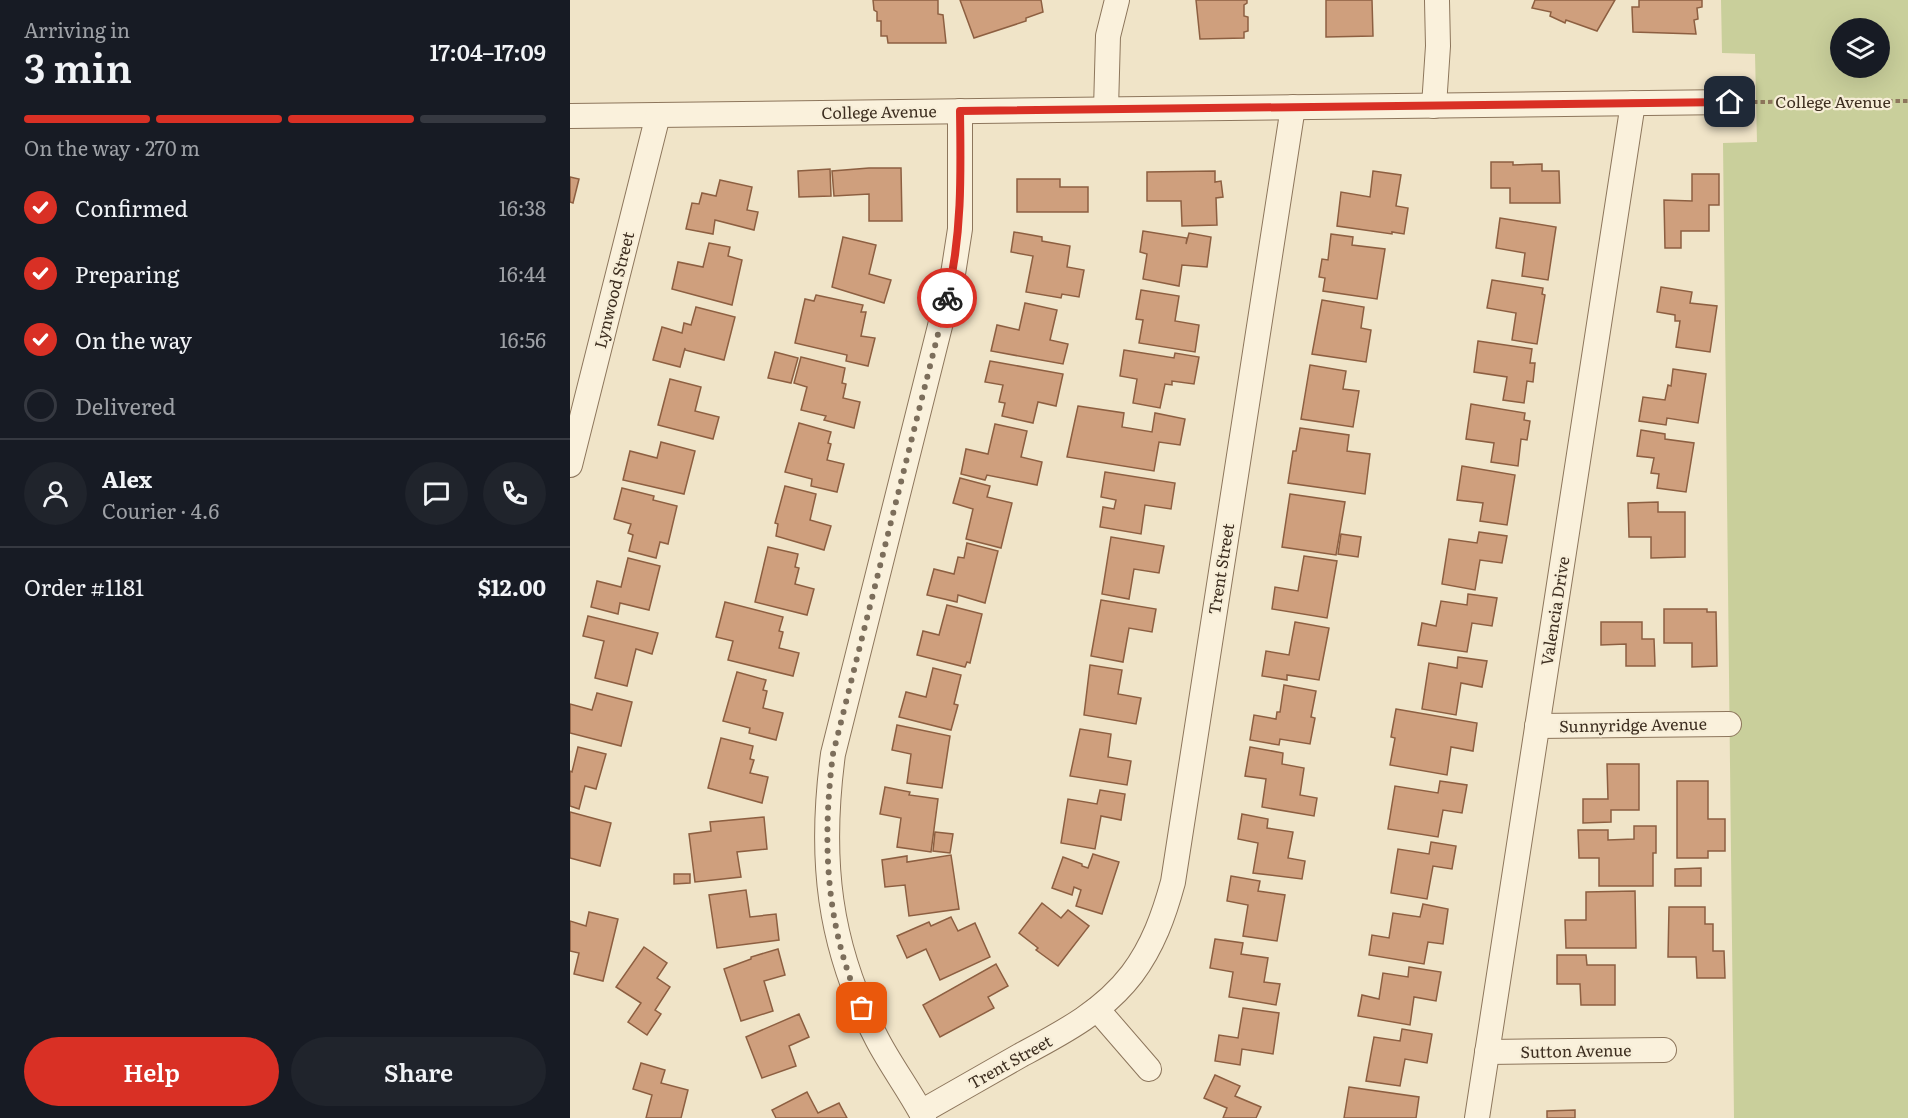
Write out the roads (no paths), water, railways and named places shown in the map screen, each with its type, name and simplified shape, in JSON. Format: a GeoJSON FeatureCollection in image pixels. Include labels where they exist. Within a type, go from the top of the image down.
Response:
{"type":"FeatureCollection","features":[{"type":"Feature","properties":{"kind":"street"},"geometry":{"type":"LineString","coordinates":[[1106,110],[1108,36],[1118,0]]}},
{"type":"Feature","properties":{"kind":"street"},"geometry":{"type":"LineString","coordinates":[[1434,106],[1438,46],[1437,1]]}},
{"type":"Feature","properties":{"kind":"street","name":"College Avenue"},"geometry":{"type":"LineString","coordinates":[[570,116],[1730,102]]}},
{"type":"Feature","properties":{"kind":"street","name":"Valencia Drive"},"geometry":{"type":"LineString","coordinates":[[1477,1118],[1633,103]]}},
{"type":"Feature","properties":{"kind":"street","name":"Trent Street"},"geometry":{"type":"LineString","coordinates":[[922,1115],[1082,1022],[1112,997],[1132,975],[1150,946],[1164,915],[1173,882],[1293,107]]}},
{"type":"Feature","properties":{"kind":"street"},"geometry":{"type":"LineString","coordinates":[[922,1115],[877,1040],[855,992],[839,941],[830,897],[826,852],[827,798],[833,754],[953,274],[960,229],[960,111]]}},
{"type":"Feature","properties":{"kind":"street","name":"Lynwood Street"},"geometry":{"type":"LineString","coordinates":[[570,465],[658,115]]}},
{"type":"Feature","properties":{"kind":"street","name":"Sunnyridge Avenue"},"geometry":{"type":"LineString","coordinates":[[1537,726],[1729,724]]}},
{"type":"Feature","properties":{"kind":"street"},"geometry":{"type":"LineString","coordinates":[[1097,1009],[1149,1069]]}},
{"type":"Feature","properties":{"kind":"street","name":"Sutton Avenue"},"geometry":{"type":"LineString","coordinates":[[1487,1052],[1664,1050]]}}]}
